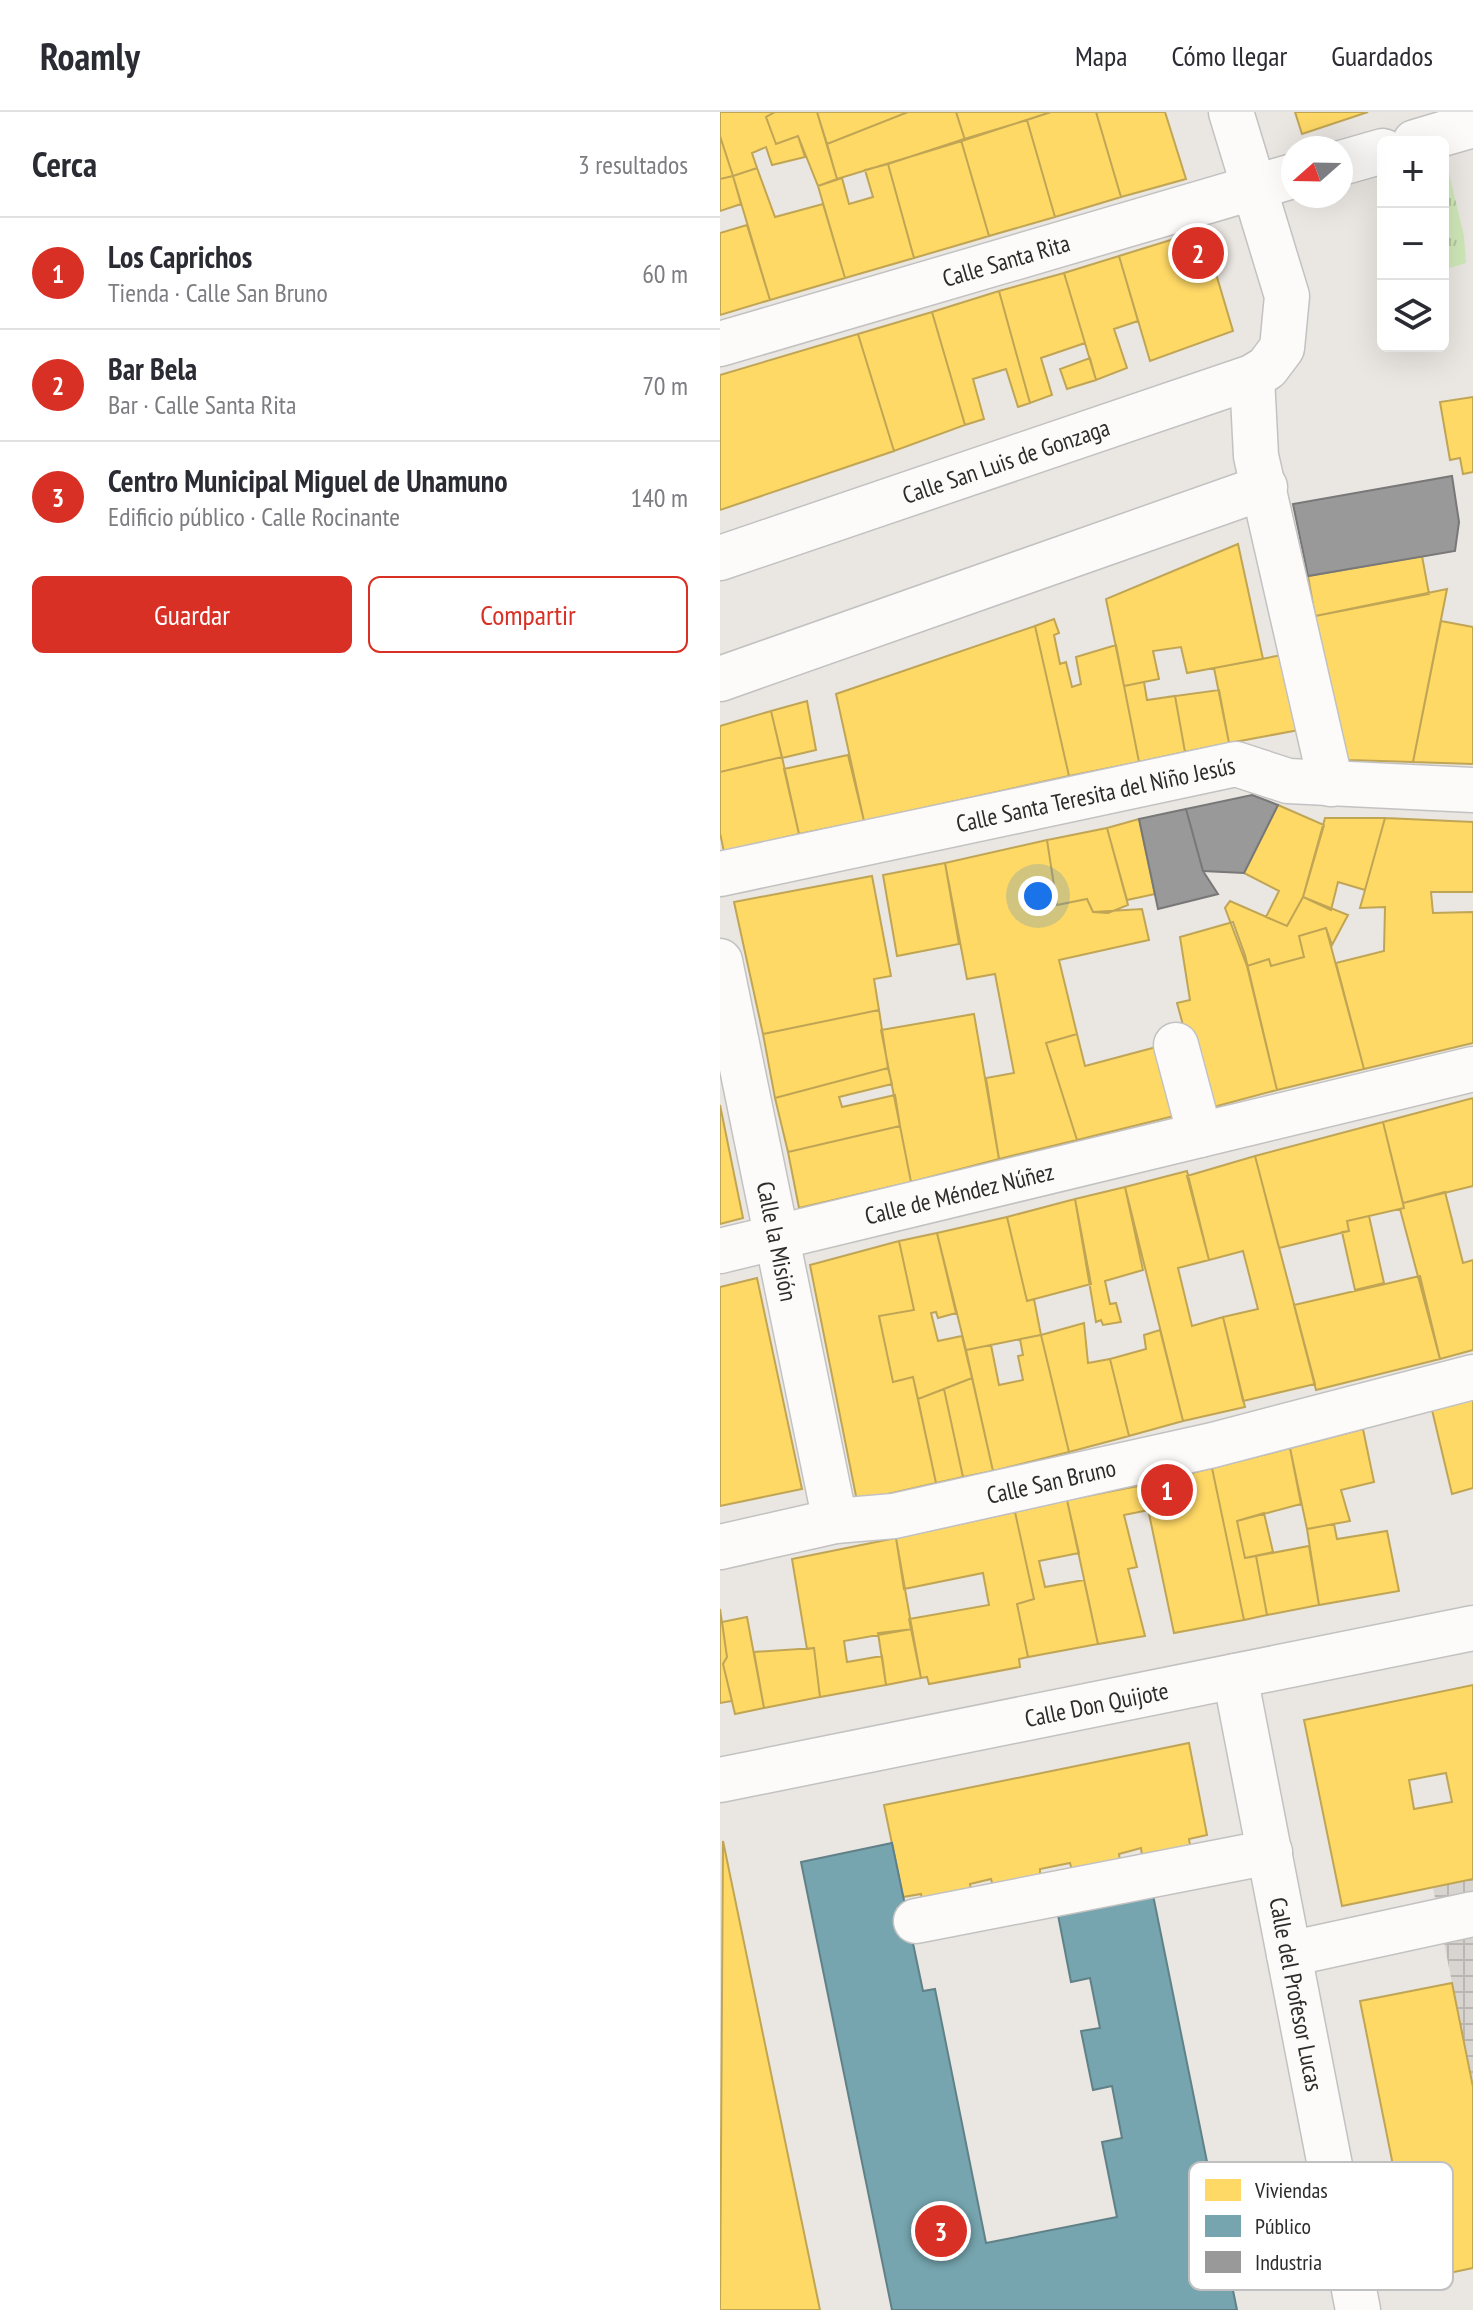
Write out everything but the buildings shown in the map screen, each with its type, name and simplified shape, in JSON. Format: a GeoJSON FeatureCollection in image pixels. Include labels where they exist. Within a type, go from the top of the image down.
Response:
{"type":"FeatureCollection","features":[{"type":"Feature","properties":{"kind":"street"},"geometry":{"type":"LineString","coordinates":[[1231,112],[1274,182],[1287,296],[1267,362],[1256,456],[1331,784]]}},
{"type":"Feature","properties":{"kind":"street"},"geometry":{"type":"LineString","coordinates":[[1435,136],[1473,125]]}},
{"type":"Feature","properties":{"kind":"street"},"geometry":{"type":"LineString","coordinates":[[1353,160],[1377,153]]}},
{"type":"Feature","properties":{"kind":"street","name":"Calle Santa Rita"},"geometry":{"type":"LineString","coordinates":[[720,344],[1274,182]]}},
{"type":"Feature","properties":{"kind":"street","name":"Calle San Luis de Gonzaga"},"geometry":{"type":"LineString","coordinates":[[720,558],[1267,362]]}},
{"type":"Feature","properties":{"kind":"street"},"geometry":{"type":"LineString","coordinates":[[720,679],[1265,487]]}},
{"type":"Feature","properties":{"kind":"street","name":"Calle Santa Teresita del Niño Jesús"},"geometry":{"type":"LineString","coordinates":[[720,874],[1236,764],[1288,781],[1473,790]]}},
{"type":"Feature","properties":{"kind":"street","name":"Calle la Misión"},"geometry":{"type":"LineString","coordinates":[[720,961],[835,1521]]}},
{"type":"Feature","properties":{"kind":"street"},"geometry":{"type":"LineString","coordinates":[[1176,1045],[1200,1135]]}},
{"type":"Feature","properties":{"kind":"street","name":"Calle de Méndez Núñez"},"geometry":{"type":"LineString","coordinates":[[720,1251],[1473,1069]]}},
{"type":"Feature","properties":{"kind":"street","name":"Calle San Bruno"},"geometry":{"type":"LineString","coordinates":[[720,1547],[835,1521],[894,1516],[1213,1445],[1473,1377]]}},
{"type":"Feature","properties":{"kind":"street","name":"Calle Don Quijote"},"geometry":{"type":"LineString","coordinates":[[720,1780],[1473,1628]]}},
{"type":"Feature","properties":{"kind":"street","name":"Calle del Profesor Lucas"},"geometry":{"type":"LineString","coordinates":[[1235,1676],[1329,2162]]}},
{"type":"Feature","properties":{"kind":"street"},"geometry":{"type":"LineString","coordinates":[[916,1921],[1270,1852]]}},
{"type":"Feature","properties":{"kind":"street"},"geometry":{"type":"LineString","coordinates":[[1289,1954],[1473,1914]]}},
{"type":"Feature","properties":{"kind":"street","name":"Calle del Profesor Lucas"},"geometry":{"type":"LineString","coordinates":[[1354,2290],[1358,2310]]}},
{"type":"Feature","properties":{"kind":"green space"},"geometry":{"type":"Polygon","coordinates":[[[1449,173],[1464,236],[1466,263],[1449,268],[1449,173]]]}},
{"type":"Feature","properties":{"kind":"shaded area"},"geometry":{"type":"Polygon","coordinates":[[[1473,1879],[1473,2087],[1433,1888],[1473,1879]]]}},
{"type":"Feature","properties":{"kind":"place","name":"Bar Bela"},"geometry":{"type":"Point","coordinates":[1198,253]}},
{"type":"Feature","properties":{"kind":"place","name":"Los Caprichos"},"geometry":{"type":"Point","coordinates":[1167,1490]}},
{"type":"Feature","properties":{"kind":"place","name":"Centro Municipal Miguel de Unamuno"},"geometry":{"type":"Point","coordinates":[941,2231]}}]}
